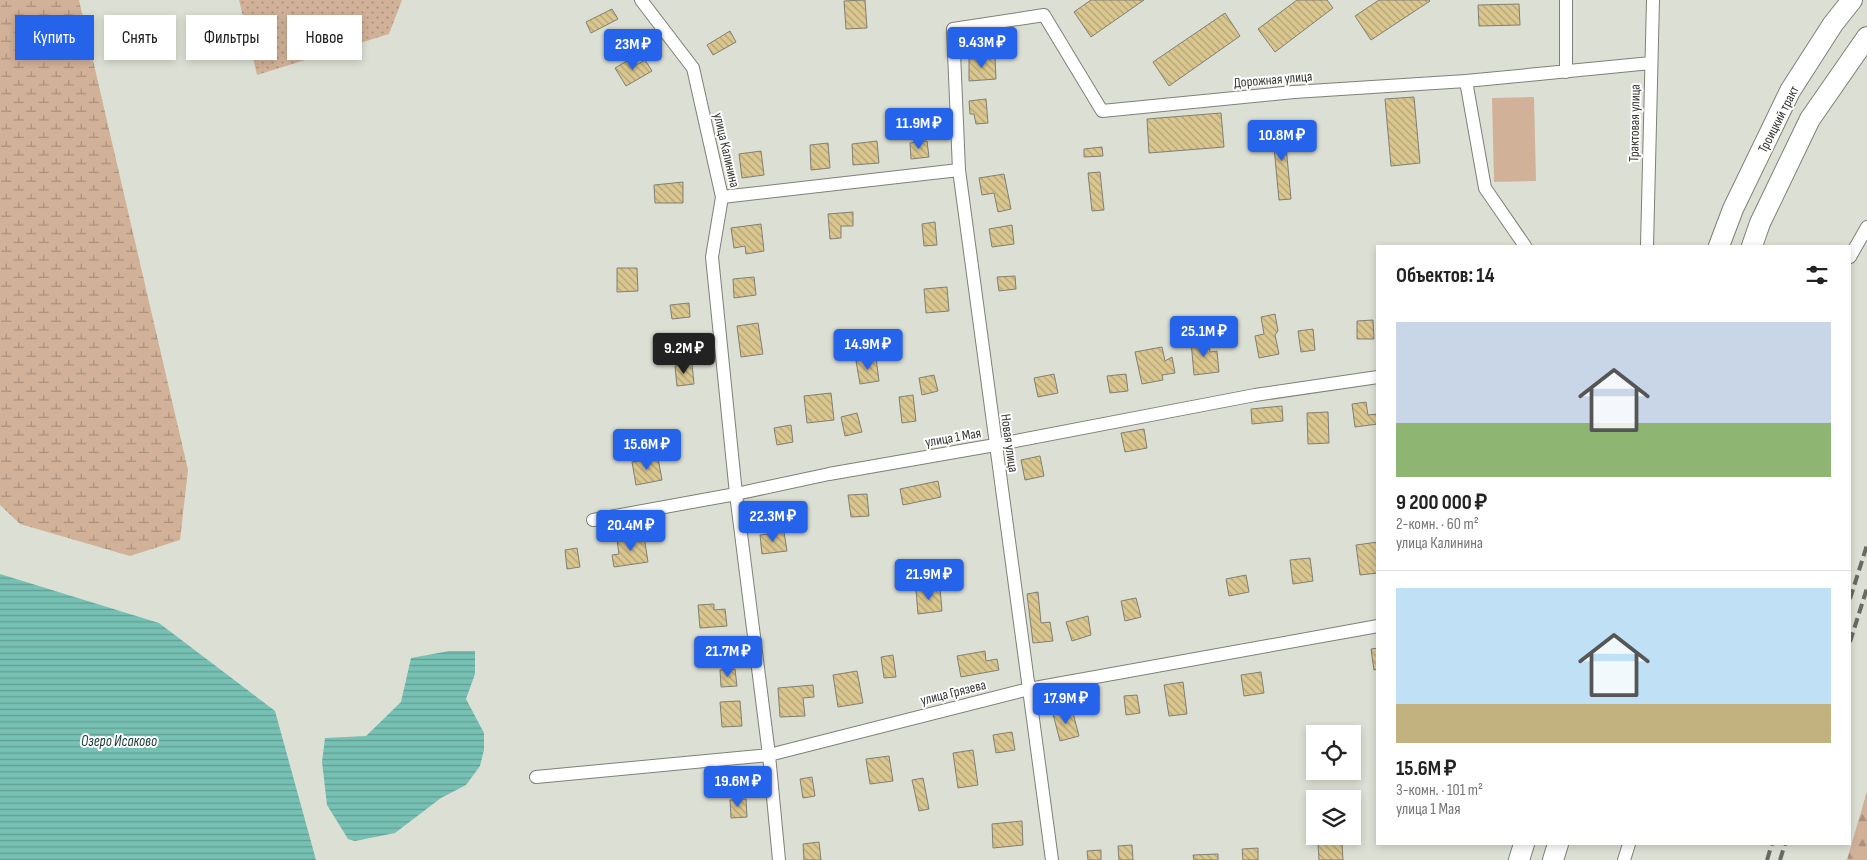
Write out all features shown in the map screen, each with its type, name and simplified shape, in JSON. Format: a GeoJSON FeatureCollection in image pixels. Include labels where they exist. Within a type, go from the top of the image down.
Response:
{"type":"FeatureCollection","features":[{"type":"Feature","properties":{"kind":"main road","name":"Троицкий тракт"},"geometry":{"type":"LineString","coordinates":[[1719,245],[1733,209],[1790,91],[1833,24],[1852,0]]}},
{"type":"Feature","properties":{"kind":"main road","name":"Троицкий тракт"},"geometry":{"type":"LineString","coordinates":[[1752,245],[1760,223],[1810,119],[1867,37]]}},
{"type":"Feature","properties":{"kind":"main road"},"geometry":{"type":"LineString","coordinates":[[1519,860],[1524,845]]}},
{"type":"Feature","properties":{"kind":"main road"},"geometry":{"type":"LineString","coordinates":[[1553,860],[1558,845]]}},
{"type":"Feature","properties":{"kind":"street","name":"улица Калинина"},"geometry":{"type":"LineString","coordinates":[[641,0],[693,68],[722,197],[712,257],[736,494],[769,755],[779,860]]}},
{"type":"Feature","properties":{"kind":"street"},"geometry":{"type":"LineString","coordinates":[[1566,0],[1566,72]]}},
{"type":"Feature","properties":{"kind":"street","name":"Трактовая улица"},"geometry":{"type":"LineString","coordinates":[[1647,245],[1653,0]]}},
{"type":"Feature","properties":{"kind":"street","name":"Дорожная улица"},"geometry":{"type":"LineString","coordinates":[[953,29],[1044,15],[1102,110],[1294,92],[1466,81],[1651,63]]}},
{"type":"Feature","properties":{"kind":"street","name":"Новая улица"},"geometry":{"type":"LineString","coordinates":[[953,29],[959,170],[1052,860]]}},
{"type":"Feature","properties":{"kind":"street"},"geometry":{"type":"LineString","coordinates":[[1466,81],[1485,188],[1524,245]]}},
{"type":"Feature","properties":{"kind":"street"},"geometry":{"type":"LineString","coordinates":[[722,197],[959,170]]}},
{"type":"Feature","properties":{"kind":"street"},"geometry":{"type":"LineString","coordinates":[[1851,255],[1867,227]]}},
{"type":"Feature","properties":{"kind":"street","name":"улица 1 Мая"},"geometry":{"type":"LineString","coordinates":[[593,520],[1255,395],[1376,377]]}},
{"type":"Feature","properties":{"kind":"street","name":"улица Грязева"},"geometry":{"type":"LineString","coordinates":[[536,777],[769,755],[1029,688],[1376,626]]}},
{"type":"Feature","properties":{"kind":"street"},"geometry":{"type":"LineString","coordinates":[[1624,860],[1629,845]]}},
{"type":"Feature","properties":{"kind":"green space"},"geometry":{"type":"Polygon","coordinates":[[[0,0],[79,0],[82,15],[15,15],[15,60],[93,60],[188,470],[180,540],[130,556],[20,524],[0,505],[0,0]]]}},
{"type":"Feature","properties":{"kind":"green space"},"geometry":{"type":"Polygon","coordinates":[[[239,0],[402,0],[389,34],[362,42],[362,15],[287,15],[287,60],[305,60],[257,75],[253,60],[277,60],[277,15],[243,15],[239,0]]]}},
{"type":"Feature","properties":{"kind":"green space"},"geometry":{"type":"Polygon","coordinates":[[[1534,97],[1536,181],[1494,182],[1492,98],[1534,97]]]}},
{"type":"Feature","properties":{"kind":"green space"},"geometry":{"type":"Polygon","coordinates":[[[1867,791],[1867,860],[1847,860],[1867,791]]]}},
{"type":"Feature","properties":{"kind":"water","name":"Озеро Исаково"},"geometry":{"type":"Polygon","coordinates":[[[0,574],[159,623],[275,711],[316,860],[0,860],[0,574]]]}},
{"type":"Feature","properties":{"kind":"water"},"geometry":{"type":"Polygon","coordinates":[[[449,651],[475,651],[475,674],[466,699],[484,733],[484,750],[480,766],[466,785],[441,798],[395,833],[355,841],[348,839],[327,805],[322,762],[325,738],[366,736],[401,702],[411,658],[449,651]]]}},
{"type":"Feature","properties":{"kind":"building"},"geometry":{"type":"Polygon","coordinates":[[[865,0],[867,28],[846,29],[844,1],[865,0]]]}},
{"type":"Feature","properties":{"kind":"building"},"geometry":{"type":"Polygon","coordinates":[[[1091,0],[1144,0],[1091,37],[1074,12],[1091,0]]]}},
{"type":"Feature","properties":{"kind":"building"},"geometry":{"type":"Polygon","coordinates":[[[1297,0],[1327,0],[1333,8],[1275,52],[1258,29],[1297,0]]]}},
{"type":"Feature","properties":{"kind":"building"},"geometry":{"type":"Polygon","coordinates":[[[1379,0],[1430,1],[1371,40],[1355,16],[1379,0]]]}},
{"type":"Feature","properties":{"kind":"building"},"geometry":{"type":"Polygon","coordinates":[[[1519,4],[1520,25],[1479,26],[1478,5],[1519,4]]]}},
{"type":"Feature","properties":{"kind":"building"},"geometry":{"type":"Polygon","coordinates":[[[612,9],[618,19],[591,33],[586,22],[612,9]]]}},
{"type":"Feature","properties":{"kind":"building"},"geometry":{"type":"Polygon","coordinates":[[[1225,13],[1240,36],[1169,86],[1153,62],[1225,13]]]}},
{"type":"Feature","properties":{"kind":"building"},"geometry":{"type":"Polygon","coordinates":[[[628,30],[638,47],[622,56],[613,39],[628,30]]]}},
{"type":"Feature","properties":{"kind":"building"},"geometry":{"type":"Polygon","coordinates":[[[730,31],[736,42],[713,55],[707,45],[730,31]]]}},
{"type":"Feature","properties":{"kind":"building"},"geometry":{"type":"Polygon","coordinates":[[[995,57],[996,79],[969,81],[969,59],[995,57]]]}},
{"type":"Feature","properties":{"kind":"building"},"geometry":{"type":"Polygon","coordinates":[[[632,58],[636,65],[645,60],[652,71],[626,86],[615,68],[632,58]]]}},
{"type":"Feature","properties":{"kind":"building"},"geometry":{"type":"Polygon","coordinates":[[[1414,97],[1420,163],[1391,166],[1385,99],[1414,97]]]}},
{"type":"Feature","properties":{"kind":"building"},"geometry":{"type":"Polygon","coordinates":[[[986,99],[988,123],[976,124],[974,114],[970,114],[969,101],[986,99]]]}},
{"type":"Feature","properties":{"kind":"building"},"geometry":{"type":"Polygon","coordinates":[[[1221,113],[1224,147],[1149,153],[1147,119],[1221,113]]]}},
{"type":"Feature","properties":{"kind":"building"},"geometry":{"type":"Polygon","coordinates":[[[1284,125],[1291,199],[1279,200],[1272,126],[1284,125]]]}},
{"type":"Feature","properties":{"kind":"building"},"geometry":{"type":"Polygon","coordinates":[[[877,141],[879,163],[853,165],[852,144],[877,141]]]}},
{"type":"Feature","properties":{"kind":"building"},"geometry":{"type":"Polygon","coordinates":[[[927,141],[929,157],[911,159],[910,143],[927,141]]]}},
{"type":"Feature","properties":{"kind":"building"},"geometry":{"type":"Polygon","coordinates":[[[828,143],[830,168],[811,170],[810,145],[828,143]]]}},
{"type":"Feature","properties":{"kind":"building"},"geometry":{"type":"Polygon","coordinates":[[[1102,147],[1103,156],[1084,157],[1084,149],[1102,147]]]}},
{"type":"Feature","properties":{"kind":"building"},"geometry":{"type":"Polygon","coordinates":[[[761,151],[764,175],[742,178],[739,154],[761,151]]]}},
{"type":"Feature","properties":{"kind":"building"},"geometry":{"type":"Polygon","coordinates":[[[1100,172],[1104,210],[1092,211],[1088,173],[1100,172]]]}},
{"type":"Feature","properties":{"kind":"building"},"geometry":{"type":"Polygon","coordinates":[[[1004,174],[1011,209],[998,212],[994,193],[982,195],[979,178],[1004,174]]]}},
{"type":"Feature","properties":{"kind":"building"},"geometry":{"type":"Polygon","coordinates":[[[683,182],[683,203],[655,203],[654,185],[683,182]]]}},
{"type":"Feature","properties":{"kind":"building"},"geometry":{"type":"Polygon","coordinates":[[[853,212],[853,226],[841,226],[841,238],[830,239],[828,214],[853,212]]]}},
{"type":"Feature","properties":{"kind":"building"},"geometry":{"type":"Polygon","coordinates":[[[935,222],[937,245],[924,246],[922,224],[935,222]]]}},
{"type":"Feature","properties":{"kind":"building"},"geometry":{"type":"Polygon","coordinates":[[[761,224],[764,251],[746,254],[745,246],[734,248],[731,228],[761,224]]]}},
{"type":"Feature","properties":{"kind":"building"},"geometry":{"type":"Polygon","coordinates":[[[1012,225],[1014,244],[992,247],[989,229],[1012,225]]]}},
{"type":"Feature","properties":{"kind":"building"},"geometry":{"type":"Polygon","coordinates":[[[617,268],[637,268],[638,291],[617,292],[617,268]]]}},
{"type":"Feature","properties":{"kind":"building"},"geometry":{"type":"Polygon","coordinates":[[[1015,276],[1016,289],[999,291],[997,277],[1015,276]]]}},
{"type":"Feature","properties":{"kind":"building"},"geometry":{"type":"Polygon","coordinates":[[[754,277],[756,295],[734,298],[733,279],[754,277]]]}},
{"type":"Feature","properties":{"kind":"building"},"geometry":{"type":"Polygon","coordinates":[[[947,287],[949,311],[926,313],[924,289],[947,287]]]}},
{"type":"Feature","properties":{"kind":"building"},"geometry":{"type":"Polygon","coordinates":[[[689,303],[690,317],[672,319],[670,305],[689,303]]]}},
{"type":"Feature","properties":{"kind":"building"},"geometry":{"type":"Polygon","coordinates":[[[1275,314],[1278,331],[1275,335],[1279,354],[1259,358],[1255,336],[1264,334],[1261,317],[1275,314]]]}},
{"type":"Feature","properties":{"kind":"building"},"geometry":{"type":"Polygon","coordinates":[[[1373,320],[1374,339],[1357,339],[1357,321],[1373,320]]]}},
{"type":"Feature","properties":{"kind":"building"},"geometry":{"type":"Polygon","coordinates":[[[758,323],[763,354],[741,357],[737,326],[758,323]]]}},
{"type":"Feature","properties":{"kind":"building"},"geometry":{"type":"Polygon","coordinates":[[[1313,329],[1315,350],[1301,352],[1298,331],[1313,329]]]}},
{"type":"Feature","properties":{"kind":"building"},"geometry":{"type":"Polygon","coordinates":[[[1208,340],[1210,352],[1217,351],[1219,372],[1194,375],[1191,341],[1208,340]]]}},
{"type":"Feature","properties":{"kind":"building"},"geometry":{"type":"Polygon","coordinates":[[[1162,347],[1165,361],[1172,357],[1175,373],[1162,375],[1163,380],[1142,384],[1135,352],[1162,347]]]}},
{"type":"Feature","properties":{"kind":"building"},"geometry":{"type":"Polygon","coordinates":[[[876,358],[879,381],[860,384],[856,361],[876,358]]]}},
{"type":"Feature","properties":{"kind":"building"},"geometry":{"type":"Polygon","coordinates":[[[692,364],[694,384],[677,386],[675,366],[692,364]]]}},
{"type":"Feature","properties":{"kind":"building"},"geometry":{"type":"Polygon","coordinates":[[[1054,374],[1058,393],[1038,397],[1034,378],[1054,374]]]}},
{"type":"Feature","properties":{"kind":"building"},"geometry":{"type":"Polygon","coordinates":[[[1126,374],[1128,391],[1110,393],[1107,376],[1126,374]]]}},
{"type":"Feature","properties":{"kind":"building"},"geometry":{"type":"Polygon","coordinates":[[[934,375],[938,391],[922,395],[919,378],[934,375]]]}},
{"type":"Feature","properties":{"kind":"building"},"geometry":{"type":"Polygon","coordinates":[[[831,393],[834,420],[807,423],[804,396],[831,393]]]}},
{"type":"Feature","properties":{"kind":"building"},"geometry":{"type":"Polygon","coordinates":[[[913,395],[916,421],[902,423],[899,397],[913,395]]]}},
{"type":"Feature","properties":{"kind":"building"},"geometry":{"type":"Polygon","coordinates":[[[1366,402],[1368,415],[1376,414],[1376,424],[1355,427],[1352,404],[1366,402]]]}},
{"type":"Feature","properties":{"kind":"building"},"geometry":{"type":"Polygon","coordinates":[[[1282,406],[1283,421],[1252,424],[1251,409],[1282,406]]]}},
{"type":"Feature","properties":{"kind":"building"},"geometry":{"type":"Polygon","coordinates":[[[1328,412],[1329,443],[1308,444],[1307,413],[1328,412]]]}},
{"type":"Feature","properties":{"kind":"building"},"geometry":{"type":"Polygon","coordinates":[[[857,413],[862,432],[845,436],[841,417],[857,413]]]}},
{"type":"Feature","properties":{"kind":"building"},"geometry":{"type":"Polygon","coordinates":[[[791,425],[793,442],[777,445],[774,428],[791,425]]]}},
{"type":"Feature","properties":{"kind":"building"},"geometry":{"type":"Polygon","coordinates":[[[1144,429],[1147,448],[1125,452],[1121,433],[1144,429]]]}},
{"type":"Feature","properties":{"kind":"building"},"geometry":{"type":"Polygon","coordinates":[[[1040,456],[1044,476],[1025,480],[1021,460],[1040,456]]]}},
{"type":"Feature","properties":{"kind":"building"},"geometry":{"type":"Polygon","coordinates":[[[658,458],[662,480],[636,485],[632,462],[658,458]]]}},
{"type":"Feature","properties":{"kind":"building"},"geometry":{"type":"Polygon","coordinates":[[[938,481],[941,497],[903,505],[900,489],[938,481]]]}},
{"type":"Feature","properties":{"kind":"building"},"geometry":{"type":"Polygon","coordinates":[[[867,494],[869,516],[851,517],[848,495],[867,494]]]}},
{"type":"Feature","properties":{"kind":"building"},"geometry":{"type":"Polygon","coordinates":[[[784,532],[787,551],[762,554],[760,535],[784,532]]]}},
{"type":"Feature","properties":{"kind":"building"},"geometry":{"type":"Polygon","coordinates":[[[644,536],[648,562],[614,567],[612,555],[619,554],[617,540],[644,536]]]}},
{"type":"Feature","properties":{"kind":"building"},"geometry":{"type":"Polygon","coordinates":[[[1376,542],[1376,573],[1360,575],[1356,545],[1376,542]]]}},
{"type":"Feature","properties":{"kind":"building"},"geometry":{"type":"Polygon","coordinates":[[[577,548],[580,567],[567,569],[565,550],[577,548]]]}},
{"type":"Feature","properties":{"kind":"building"},"geometry":{"type":"Polygon","coordinates":[[[1310,558],[1313,581],[1293,584],[1290,560],[1310,558]]]}},
{"type":"Feature","properties":{"kind":"building"},"geometry":{"type":"Polygon","coordinates":[[[1246,575],[1249,592],[1229,596],[1226,579],[1246,575]]]}},
{"type":"Feature","properties":{"kind":"building"},"geometry":{"type":"Polygon","coordinates":[[[940,588],[942,611],[918,614],[916,590],[940,588]]]}},
{"type":"Feature","properties":{"kind":"building"},"geometry":{"type":"Polygon","coordinates":[[[1038,592],[1041,623],[1050,622],[1053,641],[1033,643],[1027,594],[1038,592]]]}},
{"type":"Feature","properties":{"kind":"building"},"geometry":{"type":"Polygon","coordinates":[[[1136,598],[1141,617],[1125,621],[1121,601],[1136,598]]]}},
{"type":"Feature","properties":{"kind":"building"},"geometry":{"type":"Polygon","coordinates":[[[714,604],[714,610],[725,609],[727,626],[700,628],[698,605],[714,604]]]}},
{"type":"Feature","properties":{"kind":"building"},"geometry":{"type":"Polygon","coordinates":[[[1088,616],[1091,635],[1072,641],[1066,622],[1088,616]]]}},
{"type":"Feature","properties":{"kind":"building"},"geometry":{"type":"Polygon","coordinates":[[[1376,648],[1376,670],[1374,670],[1371,649],[1376,648]]]}},
{"type":"Feature","properties":{"kind":"building"},"geometry":{"type":"Polygon","coordinates":[[[985,651],[986,661],[997,659],[999,670],[961,677],[957,656],[985,651]]]}},
{"type":"Feature","properties":{"kind":"building"},"geometry":{"type":"Polygon","coordinates":[[[893,655],[896,677],[884,678],[881,657],[893,655]]]}},
{"type":"Feature","properties":{"kind":"building"},"geometry":{"type":"Polygon","coordinates":[[[735,669],[737,686],[721,687],[720,670],[735,669]]]}},
{"type":"Feature","properties":{"kind":"building"},"geometry":{"type":"Polygon","coordinates":[[[857,671],[863,703],[838,707],[833,675],[857,671]]]}},
{"type":"Feature","properties":{"kind":"building"},"geometry":{"type":"Polygon","coordinates":[[[1261,672],[1264,693],[1244,696],[1241,675],[1261,672]]]}},
{"type":"Feature","properties":{"kind":"building"},"geometry":{"type":"Polygon","coordinates":[[[1183,682],[1187,714],[1169,716],[1164,685],[1183,682]]]}},
{"type":"Feature","properties":{"kind":"building"},"geometry":{"type":"Polygon","coordinates":[[[813,685],[814,697],[803,698],[805,716],[780,717],[778,688],[813,685]]]}},
{"type":"Feature","properties":{"kind":"building"},"geometry":{"type":"Polygon","coordinates":[[[1137,695],[1140,713],[1126,715],[1124,696],[1137,695]]]}},
{"type":"Feature","properties":{"kind":"building"},"geometry":{"type":"Polygon","coordinates":[[[740,701],[742,726],[722,727],[720,702],[740,701]]]}},
{"type":"Feature","properties":{"kind":"building"},"geometry":{"type":"Polygon","coordinates":[[[1072,709],[1079,736],[1060,741],[1053,714],[1072,709]]]}},
{"type":"Feature","properties":{"kind":"building"},"geometry":{"type":"Polygon","coordinates":[[[1012,732],[1015,750],[996,753],[993,735],[1012,732]]]}},
{"type":"Feature","properties":{"kind":"building"},"geometry":{"type":"Polygon","coordinates":[[[973,750],[978,785],[958,788],[953,753],[973,750]]]}},
{"type":"Feature","properties":{"kind":"building"},"geometry":{"type":"Polygon","coordinates":[[[889,756],[893,781],[870,784],[866,759],[889,756]]]}},
{"type":"Feature","properties":{"kind":"building"},"geometry":{"type":"Polygon","coordinates":[[[812,777],[815,796],[803,798],[800,779],[812,777]]]}},
{"type":"Feature","properties":{"kind":"building"},"geometry":{"type":"Polygon","coordinates":[[[745,778],[746,792],[723,794],[722,779],[745,778]]]}},
{"type":"Feature","properties":{"kind":"building"},"geometry":{"type":"Polygon","coordinates":[[[923,778],[929,809],[919,811],[912,780],[923,778]]]}},
{"type":"Feature","properties":{"kind":"building"},"geometry":{"type":"Polygon","coordinates":[[[746,799],[747,817],[731,818],[730,800],[746,799]]]}},
{"type":"Feature","properties":{"kind":"building"},"geometry":{"type":"Polygon","coordinates":[[[1022,821],[1023,845],[993,848],[992,824],[1022,821]]]}},
{"type":"Feature","properties":{"kind":"building"},"geometry":{"type":"Polygon","coordinates":[[[819,842],[821,860],[804,860],[803,844],[819,842]]]}},
{"type":"Feature","properties":{"kind":"building"},"geometry":{"type":"Polygon","coordinates":[[[1132,845],[1133,860],[1119,860],[1118,846],[1132,845]]]}},
{"type":"Feature","properties":{"kind":"building"},"geometry":{"type":"Polygon","coordinates":[[[1318,845],[1342,845],[1343,860],[1319,860],[1318,845]]]}},
{"type":"Feature","properties":{"kind":"building"},"geometry":{"type":"Polygon","coordinates":[[[1258,848],[1258,860],[1243,860],[1242,849],[1258,848]]]}},
{"type":"Feature","properties":{"kind":"building"},"geometry":{"type":"Polygon","coordinates":[[[1101,850],[1101,860],[1088,860],[1087,851],[1101,850]]]}},
{"type":"Feature","properties":{"kind":"building"},"geometry":{"type":"Polygon","coordinates":[[[1218,854],[1218,860],[1194,860],[1193,855],[1218,854]]]}},
{"type":"Feature","properties":{"kind":"railway"},"geometry":{"type":"LineString","coordinates":[[1851,596],[1867,545]]}},
{"type":"Feature","properties":{"kind":"railway"},"geometry":{"type":"LineString","coordinates":[[1851,639],[1867,588]]}},
{"type":"Feature","properties":{"kind":"railway"},"geometry":{"type":"LineString","coordinates":[[1767,860],[1772,845]]}},
{"type":"Feature","properties":{"kind":"railway"},"geometry":{"type":"LineString","coordinates":[[1780,860],[1785,845]]}}]}
